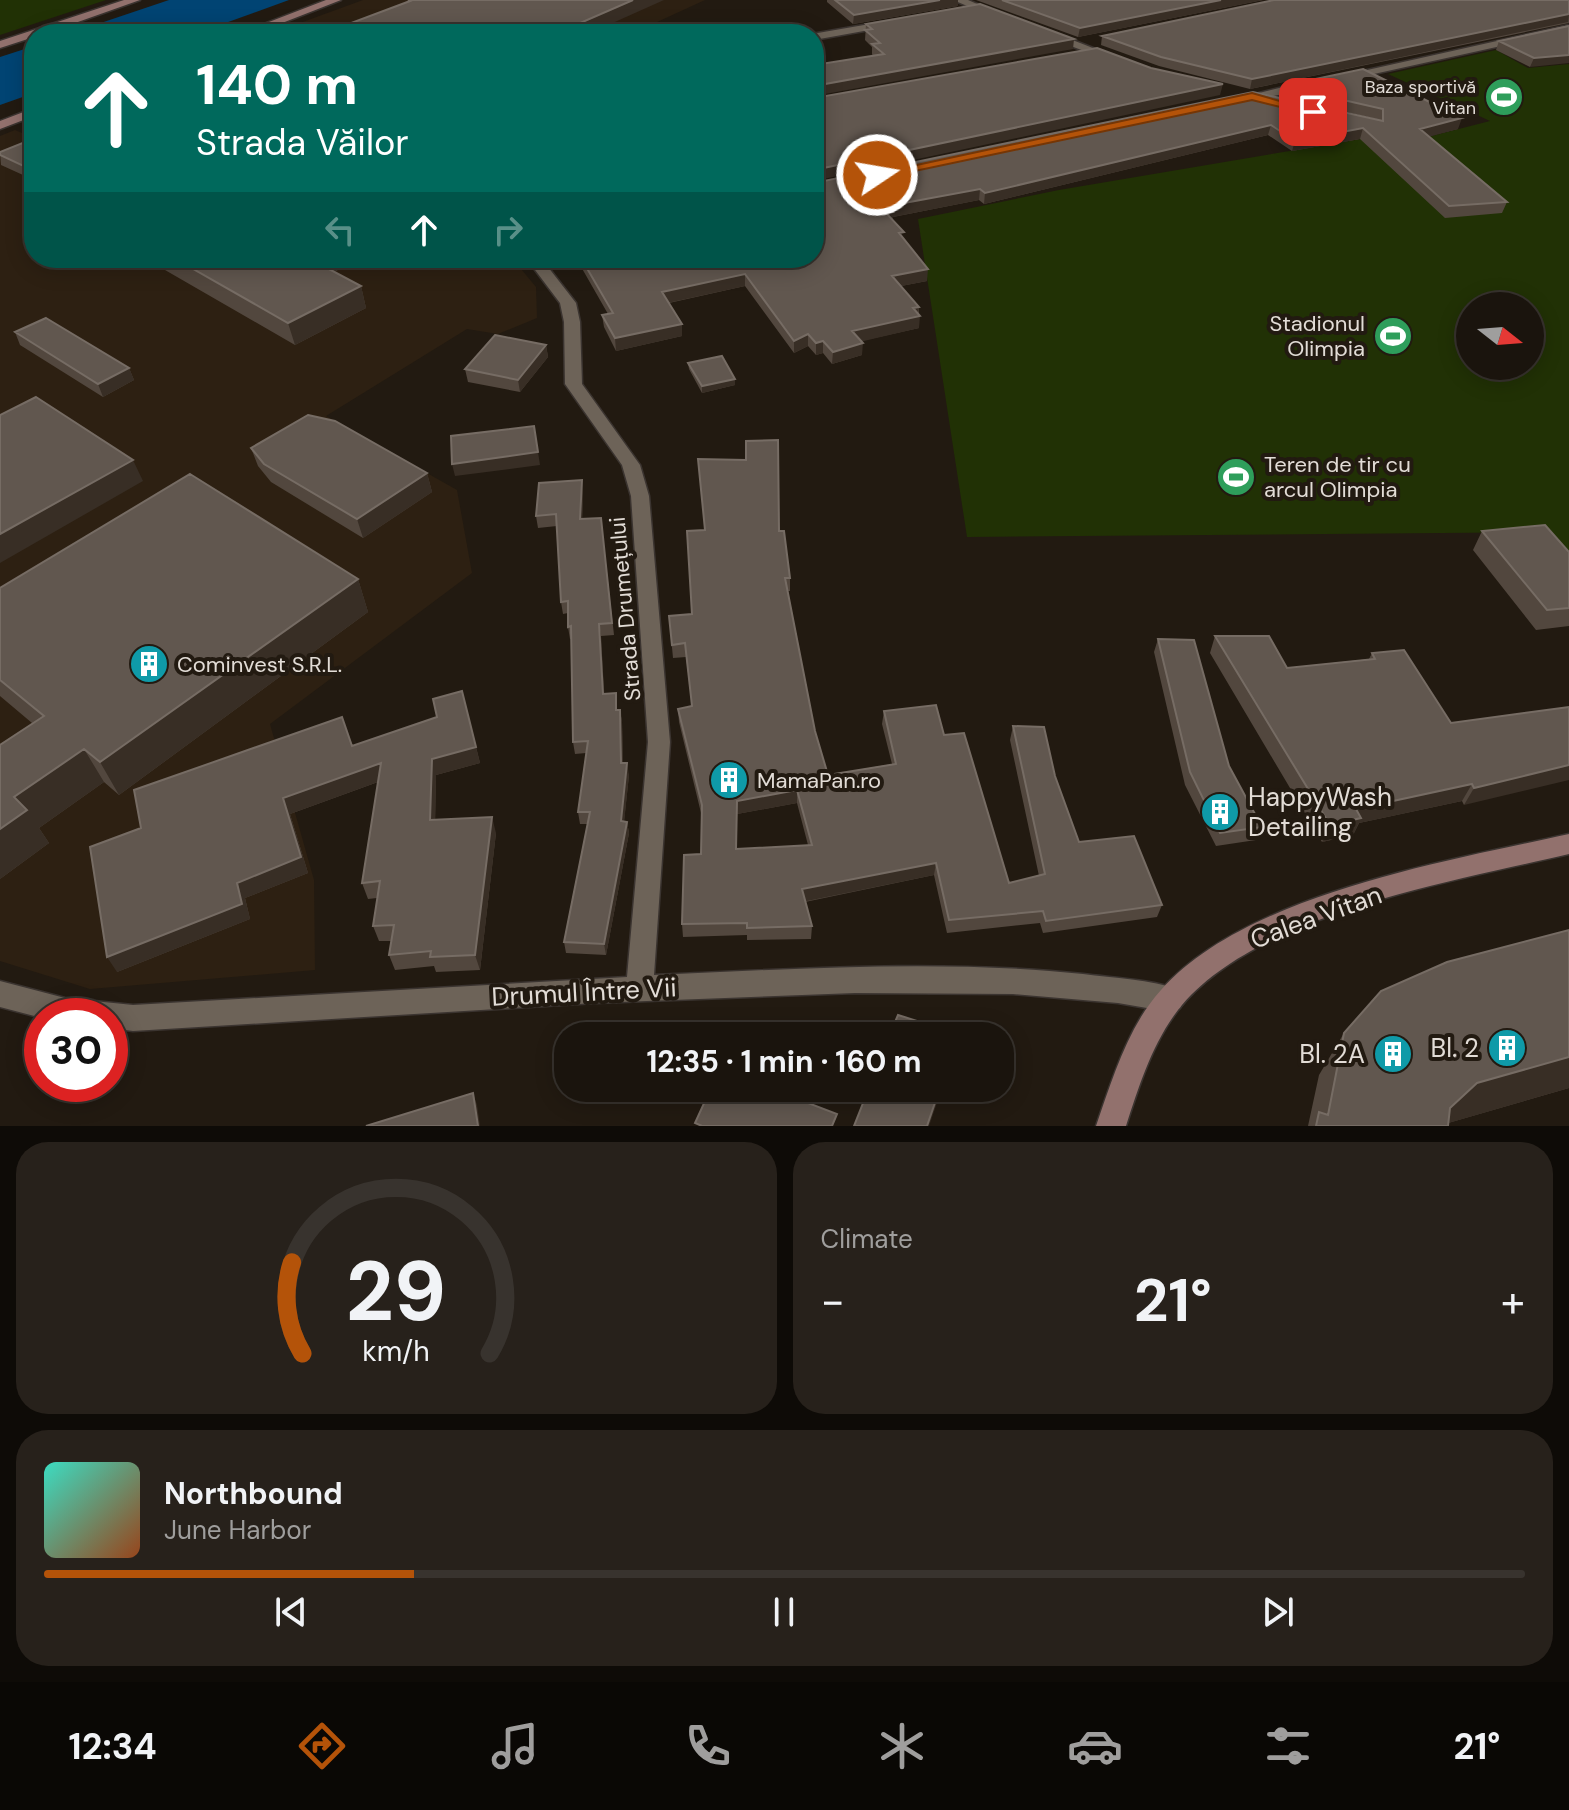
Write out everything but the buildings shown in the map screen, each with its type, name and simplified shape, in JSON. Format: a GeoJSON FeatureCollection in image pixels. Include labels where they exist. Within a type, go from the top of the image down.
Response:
{"type":"FeatureCollection","features":[{"type":"Feature","properties":{"kind":"main road"},"geometry":{"type":"LineString","coordinates":[[63,24],[135,0]]}},
{"type":"Feature","properties":{"kind":"main road"},"geometry":{"type":"LineString","coordinates":[[271,24],[336,0]]}},
{"type":"Feature","properties":{"kind":"main road"},"geometry":{"type":"LineString","coordinates":[[0,45],[24,37]]}},
{"type":"Feature","properties":{"kind":"main road"},"geometry":{"type":"LineString","coordinates":[[0,125],[24,116]]}},
{"type":"Feature","properties":{"kind":"main road","name":"Calea Vitan"},"geometry":{"type":"LineString","coordinates":[[1111,1126],[1134,1064],[1170,999],[1196,973],[1219,957],[1289,921],[1370,895],[1569,844]]}},
{"type":"Feature","properties":{"kind":"street"},"geometry":{"type":"LineString","coordinates":[[958,0],[1006,18]]}},
{"type":"Feature","properties":{"kind":"street"},"geometry":{"type":"LineString","coordinates":[[949,13],[979,8]]}},
{"type":"Feature","properties":{"kind":"street"},"geometry":{"type":"LineString","coordinates":[[824,35],[904,21]]}},
{"type":"Feature","properties":{"kind":"street"},"geometry":{"type":"LineString","coordinates":[[1220,103],[1569,28]]}},
{"type":"Feature","properties":{"kind":"street"},"geometry":{"type":"LineString","coordinates":[[1034,29],[1075,44],[1098,45],[1125,62]]}},
{"type":"Feature","properties":{"kind":"street"},"geometry":{"type":"LineString","coordinates":[[1064,57],[1098,45]]}},
{"type":"Feature","properties":{"kind":"street"},"geometry":{"type":"LineString","coordinates":[[1228,91],[1282,104]]}},
{"type":"Feature","properties":{"kind":"street","name":"Strada Drumețului"},"geometry":{"type":"LineString","coordinates":[[541,268],[567,301],[571,327],[570,370],[574,384],[631,465],[640,496],[659,742],[640,988]]}},
{"type":"Feature","properties":{"kind":"street","name":"Drumul Între Vii"},"geometry":{"type":"LineString","coordinates":[[0,994],[65,1011],[133,1018],[640,988],[831,981],[1023,980],[1073,983],[1170,999]]}},
{"type":"Feature","properties":{"kind":"shaded area"},"geometry":{"type":"Polygon","coordinates":[[[363,0],[705,0],[653,24],[297,24],[363,0]]]}},
{"type":"Feature","properties":{"kind":"shaded area"},"geometry":{"type":"Polygon","coordinates":[[[15,130],[24,134],[24,268],[520,268],[536,287],[537,318],[498,334],[467,329],[326,416],[457,490],[472,573],[270,724],[314,880],[315,970],[90,989],[0,961],[0,136],[15,130]]]}},
{"type":"Feature","properties":{"kind":"green space"},"geometry":{"type":"Polygon","coordinates":[[[0,0],[106,0],[33,24],[24,24],[24,27],[0,35],[0,0]]]}},
{"type":"Feature","properties":{"kind":"green space"},"geometry":{"type":"Polygon","coordinates":[[[1496,50],[1528,68],[1569,64],[1569,552],[1552,532],[967,537],[918,219],[1059,190],[1361,139],[1408,142],[1490,121],[1388,74],[1496,50]]]}},
{"type":"Feature","properties":{"kind":"water"},"geometry":{"type":"Polygon","coordinates":[[[169,0],[289,0],[223,24],[98,24],[169,0]]]}},
{"type":"Feature","properties":{"kind":"water"},"geometry":{"type":"Polygon","coordinates":[[[24,49],[24,97],[0,105],[0,57],[24,49]]]}},
{"type":"Feature","properties":{"kind":"place","name":"Baza sportivă Vitan"},"geometry":{"type":"Point","coordinates":[1504,97]}},
{"type":"Feature","properties":{"kind":"place","name":"Stadionul Olimpia"},"geometry":{"type":"Point","coordinates":[1393,336]}},
{"type":"Feature","properties":{"kind":"place","name":"Teren de tir cu arcul Olimpia"},"geometry":{"type":"Point","coordinates":[1236,477]}},
{"type":"Feature","properties":{"kind":"place","name":"Cominvest S.R.L."},"geometry":{"type":"Point","coordinates":[149,664]}},
{"type":"Feature","properties":{"kind":"place","name":"MamaPan.ro"},"geometry":{"type":"Point","coordinates":[729,780]}},
{"type":"Feature","properties":{"kind":"place","name":"HappyWash Detailing"},"geometry":{"type":"Point","coordinates":[1220,812]}},
{"type":"Feature","properties":{"kind":"place","name":"Bl. 2"},"geometry":{"type":"Point","coordinates":[1507,1048]}},
{"type":"Feature","properties":{"kind":"place","name":"Bl. 2A"},"geometry":{"type":"Point","coordinates":[1393,1054]}},
{"type":"Feature","properties":{"kind":"route"},"geometry":{"type":"LineString","coordinates":[[877,175],[1252,97],[1313,112]]}}]}
